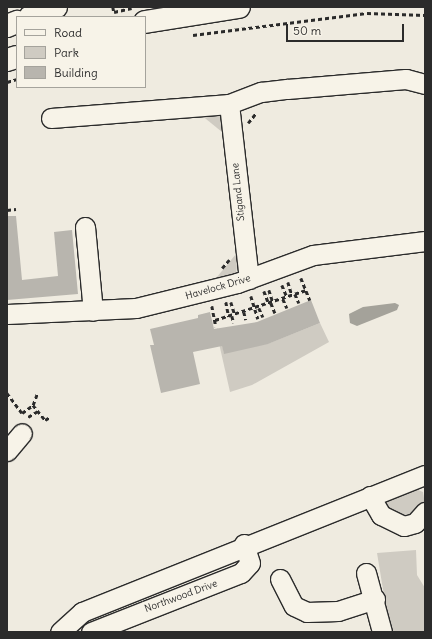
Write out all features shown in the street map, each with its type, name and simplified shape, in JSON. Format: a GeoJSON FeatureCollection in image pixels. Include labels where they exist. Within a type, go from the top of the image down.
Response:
{"type":"FeatureCollection","features":[{"type":"Feature","properties":{"kind":"main road"},"geometry":{"type":"LineString","coordinates":[[33,16],[56,7]]}},
{"type":"Feature","properties":{"kind":"main road"},"geometry":{"type":"LineString","coordinates":[[146,22],[239,7]]}},
{"type":"Feature","properties":{"kind":"street"},"geometry":{"type":"LineString","coordinates":[[51,118],[229,104],[272,91],[399,80],[425,84]]}},
{"type":"Feature","properties":{"kind":"street","name":"Stigand Lane"},"geometry":{"type":"LineString","coordinates":[[229,104],[250,287]]}},
{"type":"Feature","properties":{"kind":"street"},"geometry":{"type":"LineString","coordinates":[[85,227],[93,311]]}},
{"type":"Feature","properties":{"kind":"street","name":"Havelock Drive"},"geometry":{"type":"LineString","coordinates":[[7,314],[136,308],[250,287],[313,255],[425,241]]}},
{"type":"Feature","properties":{"kind":"street"},"geometry":{"type":"LineString","coordinates":[[7,451],[22,433]]}},
{"type":"Feature","properties":{"kind":"street"},"geometry":{"type":"LineString","coordinates":[[60,632],[82,612],[244,544],[425,475]]}},
{"type":"Feature","properties":{"kind":"street"},"geometry":{"type":"LineString","coordinates":[[370,496],[381,515],[404,526],[415,523],[425,512]]}},
{"type":"Feature","properties":{"kind":"street","name":"Northwood Drive"},"geometry":{"type":"LineString","coordinates":[[91,632],[242,573],[250,563],[244,544]]}},
{"type":"Feature","properties":{"kind":"street"},"geometry":{"type":"LineString","coordinates":[[366,573],[375,600],[382,632]]}},
{"type":"Feature","properties":{"kind":"street"},"geometry":{"type":"LineString","coordinates":[[280,579],[294,606],[307,612],[338,611],[375,600]]}},
{"type":"Feature","properties":{"kind":"path"},"geometry":{"type":"LineString","coordinates":[[113,7],[114,12],[135,7]]}},
{"type":"Feature","properties":{"kind":"path"},"geometry":{"type":"LineString","coordinates":[[186,36],[367,14],[425,15]]}},
{"type":"Feature","properties":{"kind":"path"},"geometry":{"type":"LineString","coordinates":[[245,126],[260,108]]}},
{"type":"Feature","properties":{"kind":"path"},"geometry":{"type":"LineString","coordinates":[[7,210],[16,209]]}},
{"type":"Feature","properties":{"kind":"path"},"geometry":{"type":"LineString","coordinates":[[220,271],[234,254]]}},
{"type":"Feature","properties":{"kind":"path"},"geometry":{"type":"LineString","coordinates":[[300,275],[310,300]]}},
{"type":"Feature","properties":{"kind":"path"},"geometry":{"type":"LineString","coordinates":[[287,281],[299,303]]}},
{"type":"Feature","properties":{"kind":"path"},"geometry":{"type":"LineString","coordinates":[[281,283],[287,297]]}},
{"type":"Feature","properties":{"kind":"path"},"geometry":{"type":"LineString","coordinates":[[250,287],[258,319]]}},
{"type":"Feature","properties":{"kind":"path"},"geometry":{"type":"LineString","coordinates":[[268,288],[271,303]]}},
{"type":"Feature","properties":{"kind":"path"},"geometry":{"type":"LineString","coordinates":[[264,290],[275,313]]}},
{"type":"Feature","properties":{"kind":"path"},"geometry":{"type":"LineString","coordinates":[[215,320],[259,308],[306,290]]}},
{"type":"Feature","properties":{"kind":"path"},"geometry":{"type":"LineString","coordinates":[[281,299],[287,308]]}},
{"type":"Feature","properties":{"kind":"path"},"geometry":{"type":"LineString","coordinates":[[231,301],[232,316]]}},
{"type":"Feature","properties":{"kind":"path"},"geometry":{"type":"LineString","coordinates":[[226,302],[234,323]]}},
{"type":"Feature","properties":{"kind":"path"},"geometry":{"type":"LineString","coordinates":[[211,306],[216,327]]}},
{"type":"Feature","properties":{"kind":"path"},"geometry":{"type":"LineString","coordinates":[[259,308],[263,317]]}},
{"type":"Feature","properties":{"kind":"path"},"geometry":{"type":"LineString","coordinates":[[244,312],[246,320]]}},
{"type":"Feature","properties":{"kind":"path"},"geometry":{"type":"LineString","coordinates":[[7,393],[22,413],[33,405],[37,394]]}},
{"type":"Feature","properties":{"kind":"path"},"geometry":{"type":"LineString","coordinates":[[33,405],[44,420],[50,417]]}},
{"type":"Feature","properties":{"kind":"green space"},"geometry":{"type":"Polygon","coordinates":[[[195,110],[219,113],[227,135],[222,132],[195,110]]]}},
{"type":"Feature","properties":{"kind":"green space"},"geometry":{"type":"Polygon","coordinates":[[[238,253],[236,275],[212,283],[236,254],[238,253]]]}},
{"type":"Feature","properties":{"kind":"green space"},"geometry":{"type":"Polygon","coordinates":[[[320,323],[329,342],[252,385],[230,392],[216,330],[218,328],[224,353],[270,343],[320,323]]]}},
{"type":"Feature","properties":{"kind":"green space"},"geometry":{"type":"Polygon","coordinates":[[[413,488],[423,492],[425,504],[412,519],[385,511],[383,501],[413,488]]]}},
{"type":"Feature","properties":{"kind":"green space"},"geometry":{"type":"Polygon","coordinates":[[[416,550],[417,575],[425,588],[425,632],[390,632],[377,553],[416,550]]]}},
{"type":"Feature","properties":{"kind":"shaded area"},"geometry":{"type":"Polygon","coordinates":[[[395,303],[399,305],[397,310],[357,326],[350,323],[349,314],[363,307],[395,303]]]}},
{"type":"Feature","properties":{"kind":"building"},"geometry":{"type":"Polygon","coordinates":[[[7,216],[16,216],[22,280],[58,276],[54,232],[72,230],[78,294],[7,300],[7,216]]]}},
{"type":"Feature","properties":{"kind":"building"},"geometry":{"type":"Polygon","coordinates":[[[311,300],[320,323],[268,344],[224,354],[222,346],[193,352],[200,384],[161,393],[150,345],[154,345],[150,329],[198,318],[198,315],[210,312],[214,329],[257,322],[311,300]]]}}]}
